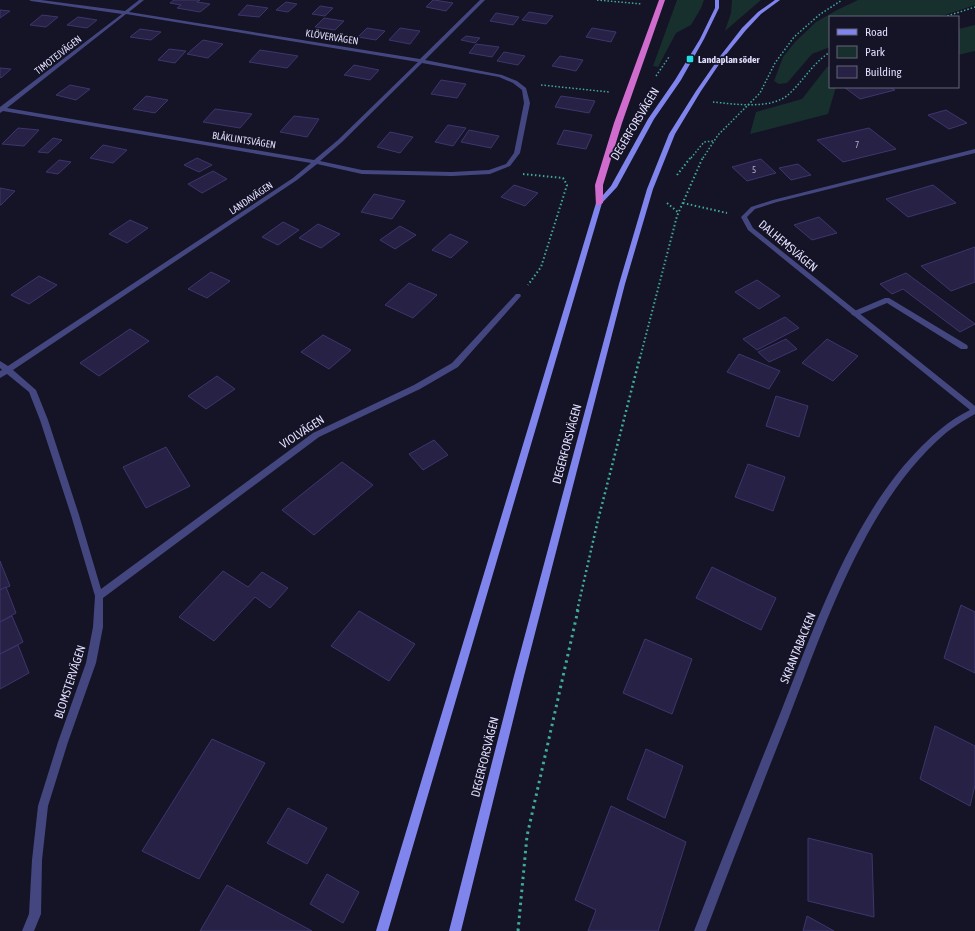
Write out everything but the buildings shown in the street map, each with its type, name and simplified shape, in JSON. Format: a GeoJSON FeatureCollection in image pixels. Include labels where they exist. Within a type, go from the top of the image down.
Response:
{"type":"FeatureCollection","features":[{"type":"Feature","properties":{"kind":"highway"},"geometry":{"type":"LineString","coordinates":[[599,203],[599,185],[614,137],[662,0]]}},
{"type":"Feature","properties":{"kind":"main road","name":"DEGERFORSVÄGEN"},"geometry":{"type":"LineString","coordinates":[[382,931],[599,203],[614,187],[651,119],[678,80],[702,39],[717,8],[717,0]]}},
{"type":"Feature","properties":{"kind":"main road","name":"DEGERFORSVÄGEN"},"geometry":{"type":"LineString","coordinates":[[455,931],[517,684],[622,284],[640,219],[660,161],[688,106],[733,41],[768,6],[778,0]]}},
{"type":"Feature","properties":{"kind":"street","name":"KLÖVERVÄGEN"},"geometry":{"type":"LineString","coordinates":[[32,0],[126,13],[422,61],[500,76],[515,82]]}},
{"type":"Feature","properties":{"kind":"street","name":"TIMOTEJVÄGEN"},"geometry":{"type":"LineString","coordinates":[[1,110],[142,0]]}},
{"type":"Feature","properties":{"kind":"street","name":"LANDAVÄGEN"},"geometry":{"type":"LineString","coordinates":[[0,375],[295,180],[340,141],[483,0]]}},
{"type":"Feature","properties":{"kind":"street"},"geometry":{"type":"LineString","coordinates":[[488,172],[508,165],[517,153],[528,103],[524,89],[515,82]]}},
{"type":"Feature","properties":{"kind":"street","name":"BLÅKLINTSVÄGEN"},"geometry":{"type":"LineString","coordinates":[[1,110],[317,162],[362,172],[452,174],[488,172]]}},
{"type":"Feature","properties":{"kind":"street","name":"DALHEMSVÄGEN"},"geometry":{"type":"LineString","coordinates":[[975,151],[775,201],[753,208],[744,217],[750,229],[975,410]]}},
{"type":"Feature","properties":{"kind":"street","name":"VIOLVÄGEN"},"geometry":{"type":"LineString","coordinates":[[99,596],[316,435],[417,387],[455,365],[518,296]]}},
{"type":"Feature","properties":{"kind":"street"},"geometry":{"type":"LineString","coordinates":[[854,314],[888,300],[964,347]]}},
{"type":"Feature","properties":{"kind":"street","name":"BLOMSTERVÄGEN"},"geometry":{"type":"LineString","coordinates":[[0,364],[32,390],[44,420],[75,515],[99,596],[98,627],[91,663],[63,742],[43,806],[37,860],[35,914],[28,931]]}},
{"type":"Feature","properties":{"kind":"street","name":"SKRANTABACKEN"},"geometry":{"type":"LineString","coordinates":[[700,931],[728,856],[831,599],[860,540],[885,496],[910,464],[943,431],[975,410]]}},
{"type":"Feature","properties":{"kind":"path"},"geometry":{"type":"LineString","coordinates":[[597,0],[646,4]]}},
{"type":"Feature","properties":{"kind":"path"},"geometry":{"type":"LineString","coordinates":[[518,931],[527,836],[532,813],[598,520],[679,213],[701,161],[718,135],[760,93],[775,63],[794,37],[819,15],[842,0]]}},
{"type":"Feature","properties":{"kind":"path"},"geometry":{"type":"LineString","coordinates":[[947,16],[975,7]]}},
{"type":"Feature","properties":{"kind":"path"},"geometry":{"type":"LineString","coordinates":[[713,102],[764,104],[783,98],[788,95],[818,60],[829,53]]}},
{"type":"Feature","properties":{"kind":"path"},"geometry":{"type":"LineString","coordinates":[[662,66],[669,57]]}},
{"type":"Feature","properties":{"kind":"path"},"geometry":{"type":"LineString","coordinates":[[515,82],[613,92]]}},
{"type":"Feature","properties":{"kind":"path"},"geometry":{"type":"LineString","coordinates":[[677,174],[704,142],[714,141]]}},
{"type":"Feature","properties":{"kind":"path"},"geometry":{"type":"LineString","coordinates":[[488,172],[557,176],[563,178],[567,185],[541,267],[526,288],[518,296]]}},
{"type":"Feature","properties":{"kind":"path"},"geometry":{"type":"LineString","coordinates":[[667,203],[679,213]]}},
{"type":"Feature","properties":{"kind":"path"},"geometry":{"type":"LineString","coordinates":[[683,203],[744,217]]}},
{"type":"Feature","properties":{"kind":"green space"},"geometry":{"type":"Polygon","coordinates":[[[677,0],[704,0],[691,25],[676,33],[658,67],[653,66],[677,0]]]}},
{"type":"Feature","properties":{"kind":"green space"},"geometry":{"type":"Polygon","coordinates":[[[732,0],[761,0],[725,31],[731,13],[732,0]]]}},
{"type":"Feature","properties":{"kind":"green space"},"geometry":{"type":"Polygon","coordinates":[[[858,0],[975,0],[975,5],[942,16],[829,16],[829,47],[812,54],[787,83],[779,84],[774,81],[783,57],[795,42],[816,22],[858,0]]]}},
{"type":"Feature","properties":{"kind":"green space"},"geometry":{"type":"Polygon","coordinates":[[[975,25],[975,51],[959,55],[959,29],[975,25]]]}},
{"type":"Feature","properties":{"kind":"green space"},"geometry":{"type":"Polygon","coordinates":[[[829,66],[829,88],[836,88],[828,114],[750,134],[756,112],[802,99],[829,66]]]}},
{"type":"Feature","properties":{"kind":"place","name":"Landaplan söder"},"geometry":{"type":"Point","coordinates":[690,59]}}]}
